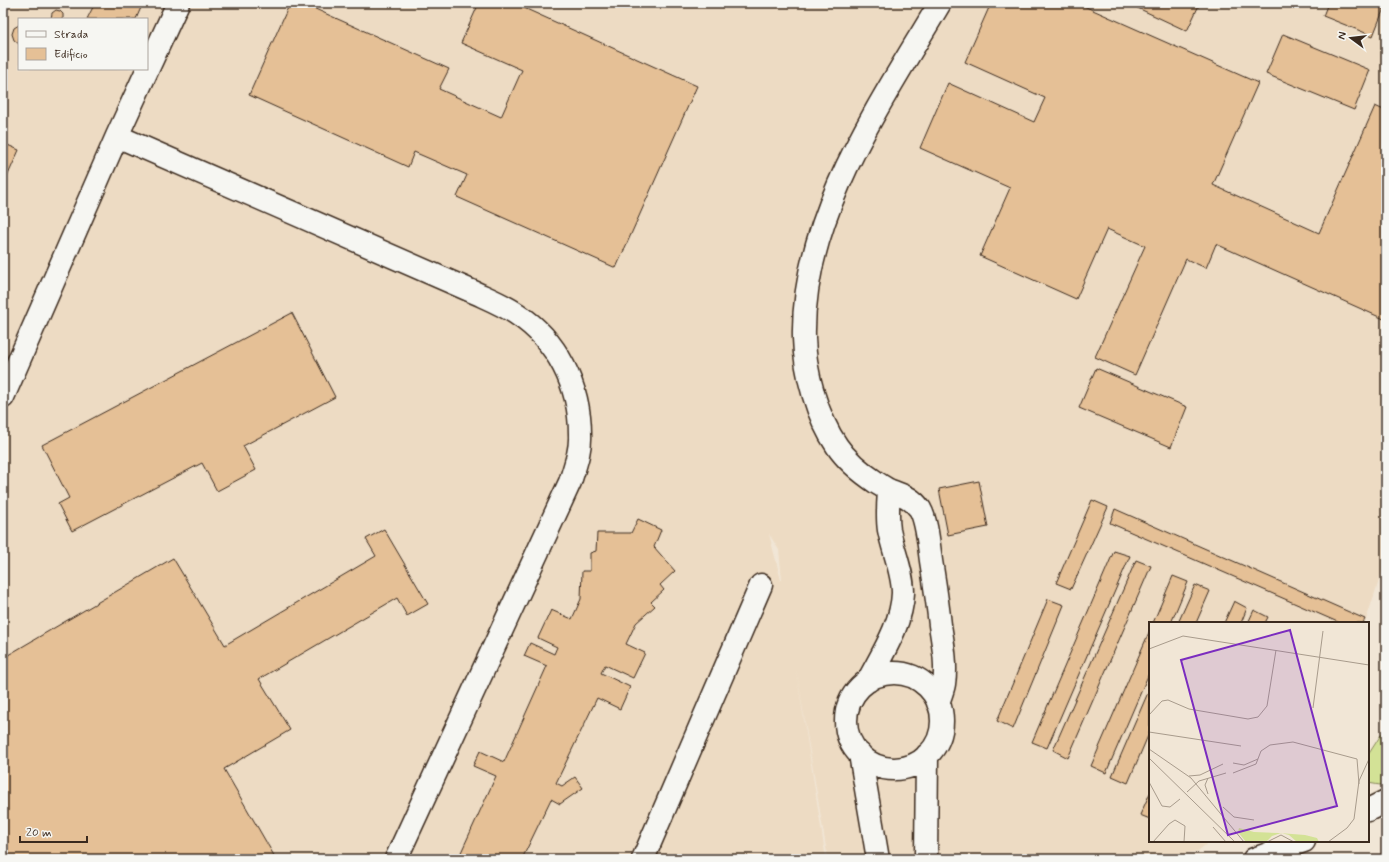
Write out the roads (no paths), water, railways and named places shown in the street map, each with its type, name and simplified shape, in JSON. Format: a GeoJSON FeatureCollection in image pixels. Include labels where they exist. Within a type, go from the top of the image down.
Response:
{"type":"FeatureCollection","features":[{"type":"Feature","properties":{"kind":"street"},"geometry":{"type":"LineString","coordinates":[[148,68],[178,3]]}},
{"type":"Feature","properties":{"kind":"street"},"geometry":{"type":"LineString","coordinates":[[938,703],[944,685],[944,652],[925,526],[921,511],[913,501],[902,494],[889,491],[859,470],[837,446],[818,410],[808,368],[804,338],[809,279],[817,244],[835,194],[857,145],[940,3]]}},
{"type":"Feature","properties":{"kind":"street"},"geometry":{"type":"LineString","coordinates":[[3,397],[147,70]]}},
{"type":"Feature","properties":{"kind":"street"},"geometry":{"type":"LineString","coordinates":[[117,136],[497,303],[517,314],[536,329],[551,345],[573,388],[578,408],[580,435],[577,460],[570,482],[396,859]]}},
{"type":"Feature","properties":{"kind":"street"},"geometry":{"type":"LineString","coordinates":[[868,681],[895,627],[902,601],[900,575],[888,522],[887,505],[889,491]]}},
{"type":"Feature","properties":{"kind":"street"},"geometry":{"type":"LineString","coordinates":[[643,859],[761,585]]}},
{"type":"Feature","properties":{"kind":"street"},"geometry":{"type":"LineString","coordinates":[[894,673],[908,675],[921,681],[931,691],[938,703],[942,722],[940,735],[933,748],[918,763],[893,769],[881,767],[870,762],[860,754],[853,746],[849,737],[846,726],[846,716],[853,696],[868,681],[881,675],[894,673]]}},
{"type":"Feature","properties":{"kind":"street"},"geometry":{"type":"LineString","coordinates":[[860,754],[878,859]]}},
{"type":"Feature","properties":{"kind":"street"},"geometry":{"type":"LineString","coordinates":[[926,859],[927,755]]}},
{"type":"Feature","properties":{"kind":"street"},"geometry":{"type":"LineString","coordinates":[[1369,810],[1386,801]]}},
{"type":"Feature","properties":{"kind":"street"},"geometry":{"type":"LineString","coordinates":[[1254,859],[1301,842]]}}]}
